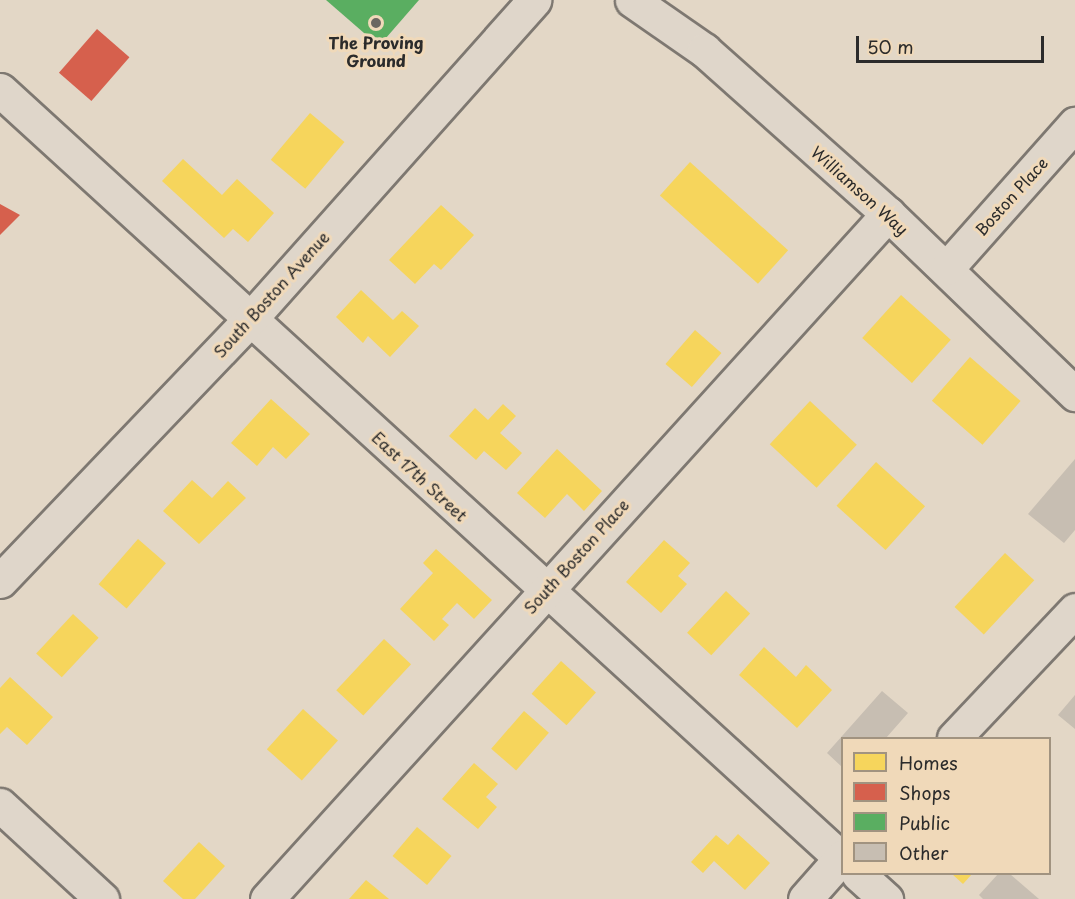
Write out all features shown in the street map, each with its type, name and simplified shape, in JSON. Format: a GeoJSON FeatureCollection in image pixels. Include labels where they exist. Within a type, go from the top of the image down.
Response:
{"type":"FeatureCollection","features":[{"type":"Feature","properties":{"kind":"street","name":"South Boston Avenue"},"geometry":{"type":"LineString","coordinates":[[0,580],[251,318],[534,0]]}},
{"type":"Feature","properties":{"kind":"street","name":"Williamson Way"},"geometry":{"type":"LineString","coordinates":[[632,0],[704,50],[947,268],[1075,394]]}},
{"type":"Feature","properties":{"kind":"street","name":"East 17th Street"},"geometry":{"type":"LineString","coordinates":[[0,90],[251,318],[544,591],[841,858]]}},
{"type":"Feature","properties":{"kind":"street","name":"Boston Place"},"geometry":{"type":"LineString","coordinates":[[947,268],[1075,124]]}},
{"type":"Feature","properties":{"kind":"street","name":"South Boston Place"},"geometry":{"type":"LineString","coordinates":[[267,899],[888,214]]}},
{"type":"Feature","properties":{"kind":"street"},"geometry":{"type":"LineString","coordinates":[[955,737],[1075,610]]}},
{"type":"Feature","properties":{"kind":"street"},"geometry":{"type":"LineString","coordinates":[[0,805],[102,899]]}},
{"type":"Feature","properties":{"kind":"street"},"geometry":{"type":"LineString","coordinates":[[805,899],[841,867]]}},
{"type":"Feature","properties":{"kind":"street","name":"East 17th Street"},"geometry":{"type":"LineString","coordinates":[[860,875],[886,899]]}},
{"type":"Feature","properties":{"kind":"building: Homes"},"geometry":{"type":"Polygon","coordinates":[[[310,113],[344,142],[305,189],[271,160],[310,113]]]}},
{"type":"Feature","properties":{"kind":"building: Homes"},"geometry":{"type":"Polygon","coordinates":[[[183,159],[222,195],[237,179],[274,213],[248,242],[233,229],[224,238],[162,181],[183,159]]]}},
{"type":"Feature","properties":{"kind":"building: Homes"},"geometry":{"type":"Polygon","coordinates":[[[690,162],[788,250],[758,284],[660,195],[690,162]]]}},
{"type":"Feature","properties":{"kind":"building: Homes"},"geometry":{"type":"Polygon","coordinates":[[[441,205],[474,235],[441,270],[434,264],[415,284],[389,260],[441,205]]]}},
{"type":"Feature","properties":{"kind":"building: Homes"},"geometry":{"type":"Polygon","coordinates":[[[361,290],[393,320],[402,311],[419,326],[390,357],[368,336],[363,343],[336,317],[361,290]]]}},
{"type":"Feature","properties":{"kind":"building: Homes"},"geometry":{"type":"Polygon","coordinates":[[[901,295],[951,340],[912,383],[862,338],[901,295]]]}},
{"type":"Feature","properties":{"kind":"building: Homes"},"geometry":{"type":"Polygon","coordinates":[[[695,330],[721,353],[692,387],[665,364],[695,330]]]}},
{"type":"Feature","properties":{"kind":"building: Homes"},"geometry":{"type":"Polygon","coordinates":[[[970,357],[1021,401],[983,445],[932,401],[970,357]]]}},
{"type":"Feature","properties":{"kind":"building: Homes"},"geometry":{"type":"Polygon","coordinates":[[[271,399],[310,434],[286,459],[273,447],[257,466],[231,443],[271,399]]]}},
{"type":"Feature","properties":{"kind":"building: Homes"},"geometry":{"type":"Polygon","coordinates":[[[810,401],[857,445],[817,488],[770,444],[810,401]]]}},
{"type":"Feature","properties":{"kind":"building: Homes"},"geometry":{"type":"Polygon","coordinates":[[[503,404],[516,416],[500,433],[522,453],[506,470],[484,451],[476,460],[449,436],[475,408],[488,420],[503,404]]]}},
{"type":"Feature","properties":{"kind":"building: Homes"},"geometry":{"type":"Polygon","coordinates":[[[557,449],[602,491],[584,511],[567,494],[545,518],[517,493],[557,449]]]}},
{"type":"Feature","properties":{"kind":"building: Homes"},"geometry":{"type":"Polygon","coordinates":[[[876,462],[925,506],[886,550],[837,506],[876,462]]]}},
{"type":"Feature","properties":{"kind":"building: Homes"},"geometry":{"type":"Polygon","coordinates":[[[192,480],[212,498],[228,481],[246,498],[199,544],[163,511],[192,480]]]}},
{"type":"Feature","properties":{"kind":"building: Homes"},"geometry":{"type":"Polygon","coordinates":[[[138,539],[166,563],[127,609],[99,584],[138,539]]]}},
{"type":"Feature","properties":{"kind":"building: Homes"},"geometry":{"type":"Polygon","coordinates":[[[664,540],[690,563],[678,576],[687,584],[661,613],[626,582],[664,540]]]}},
{"type":"Feature","properties":{"kind":"building: Homes"},"geometry":{"type":"Polygon","coordinates":[[[436,549],[492,600],[474,619],[457,603],[442,619],[449,625],[434,641],[400,609],[433,573],[423,563],[436,549]]]}},
{"type":"Feature","properties":{"kind":"building: Homes"},"geometry":{"type":"Polygon","coordinates":[[[1005,553],[1034,580],[984,634],[955,607],[1005,553]]]}},
{"type":"Feature","properties":{"kind":"building: Homes"},"geometry":{"type":"Polygon","coordinates":[[[726,591],[750,614],[711,655],[687,633],[726,591]]]}},
{"type":"Feature","properties":{"kind":"building: Homes"},"geometry":{"type":"Polygon","coordinates":[[[73,614],[99,638],[62,677],[36,653],[73,614]]]}},
{"type":"Feature","properties":{"kind":"building: Homes"},"geometry":{"type":"Polygon","coordinates":[[[384,639],[411,664],[363,715],[336,690],[384,639]]]}},
{"type":"Feature","properties":{"kind":"building: Homes"},"geometry":{"type":"Polygon","coordinates":[[[764,647],[796,677],[806,665],[832,690],[797,728],[739,675],[764,647]]]}},
{"type":"Feature","properties":{"kind":"building: Homes"},"geometry":{"type":"Polygon","coordinates":[[[561,661],[596,692],[566,725],[532,694],[561,661]]]}},
{"type":"Feature","properties":{"kind":"building: Homes"},"geometry":{"type":"Polygon","coordinates":[[[10,677],[53,717],[27,745],[7,727],[0,734],[0,688],[10,677]]]}},
{"type":"Feature","properties":{"kind":"building: Homes"},"geometry":{"type":"Polygon","coordinates":[[[303,709],[338,740],[302,781],[267,749],[303,709]]]}},
{"type":"Feature","properties":{"kind":"building: Homes"},"geometry":{"type":"Polygon","coordinates":[[[524,711],[549,733],[516,770],[491,749],[524,711]]]}},
{"type":"Feature","properties":{"kind":"building: Homes"},"geometry":{"type":"Polygon","coordinates":[[[474,763],[498,784],[486,797],[497,807],[478,829],[442,799],[474,763]]]}},
{"type":"Feature","properties":{"kind":"building: Homes"},"geometry":{"type":"Polygon","coordinates":[[[417,827],[451,856],[427,885],[393,856],[417,827]]]}},
{"type":"Feature","properties":{"kind":"building: Homes"},"geometry":{"type":"Polygon","coordinates":[[[738,834],[770,863],[745,890],[714,861],[703,873],[691,862],[716,835],[728,845],[738,834]]]}},
{"type":"Feature","properties":{"kind":"building: Homes"},"geometry":{"type":"Polygon","coordinates":[[[199,842],[225,866],[195,899],[183,899],[163,881],[199,842]]]}},
{"type":"Feature","properties":{"kind":"building: Homes"},"geometry":{"type":"Polygon","coordinates":[[[953,875],[971,875],[963,884],[953,875]]]}},
{"type":"Feature","properties":{"kind":"building: Homes"},"geometry":{"type":"Polygon","coordinates":[[[366,880],[389,899],[349,899],[366,880]]]}},
{"type":"Feature","properties":{"kind":"building: Shops"},"geometry":{"type":"Polygon","coordinates":[[[97,29],[129,57],[91,101],[59,73],[97,29]]]}},
{"type":"Feature","properties":{"kind":"building: Shops"},"geometry":{"type":"Polygon","coordinates":[[[0,204],[20,215],[0,235],[0,204]]]}},
{"type":"Feature","properties":{"kind":"building: Public","name":"The Proving Ground"},"geometry":{"type":"Polygon","coordinates":[[[326,0],[419,0],[379,46],[326,0]]]}},
{"type":"Feature","properties":{"kind":"building: Other"},"geometry":{"type":"Polygon","coordinates":[[[1075,459],[1075,530],[1064,543],[1028,514],[1075,459]]]}},
{"type":"Feature","properties":{"kind":"building: Other"},"geometry":{"type":"Polygon","coordinates":[[[882,691],[908,713],[887,737],[841,737],[882,691]]]}},
{"type":"Feature","properties":{"kind":"building: Other"},"geometry":{"type":"Polygon","coordinates":[[[1075,695],[1075,729],[1058,715],[1075,695]]]}},
{"type":"Feature","properties":{"kind":"building: Other"},"geometry":{"type":"Polygon","coordinates":[[[841,737],[841,766],[827,753],[841,737]]]}},
{"type":"Feature","properties":{"kind":"building: Other"},"geometry":{"type":"Polygon","coordinates":[[[997,875],[1011,875],[1039,899],[983,899],[979,895],[997,875]]]}},
{"type":"Feature","properties":{"kind":"place","name":"The Proving Ground"},"geometry":{"type":"Point","coordinates":[376,23]}}]}
